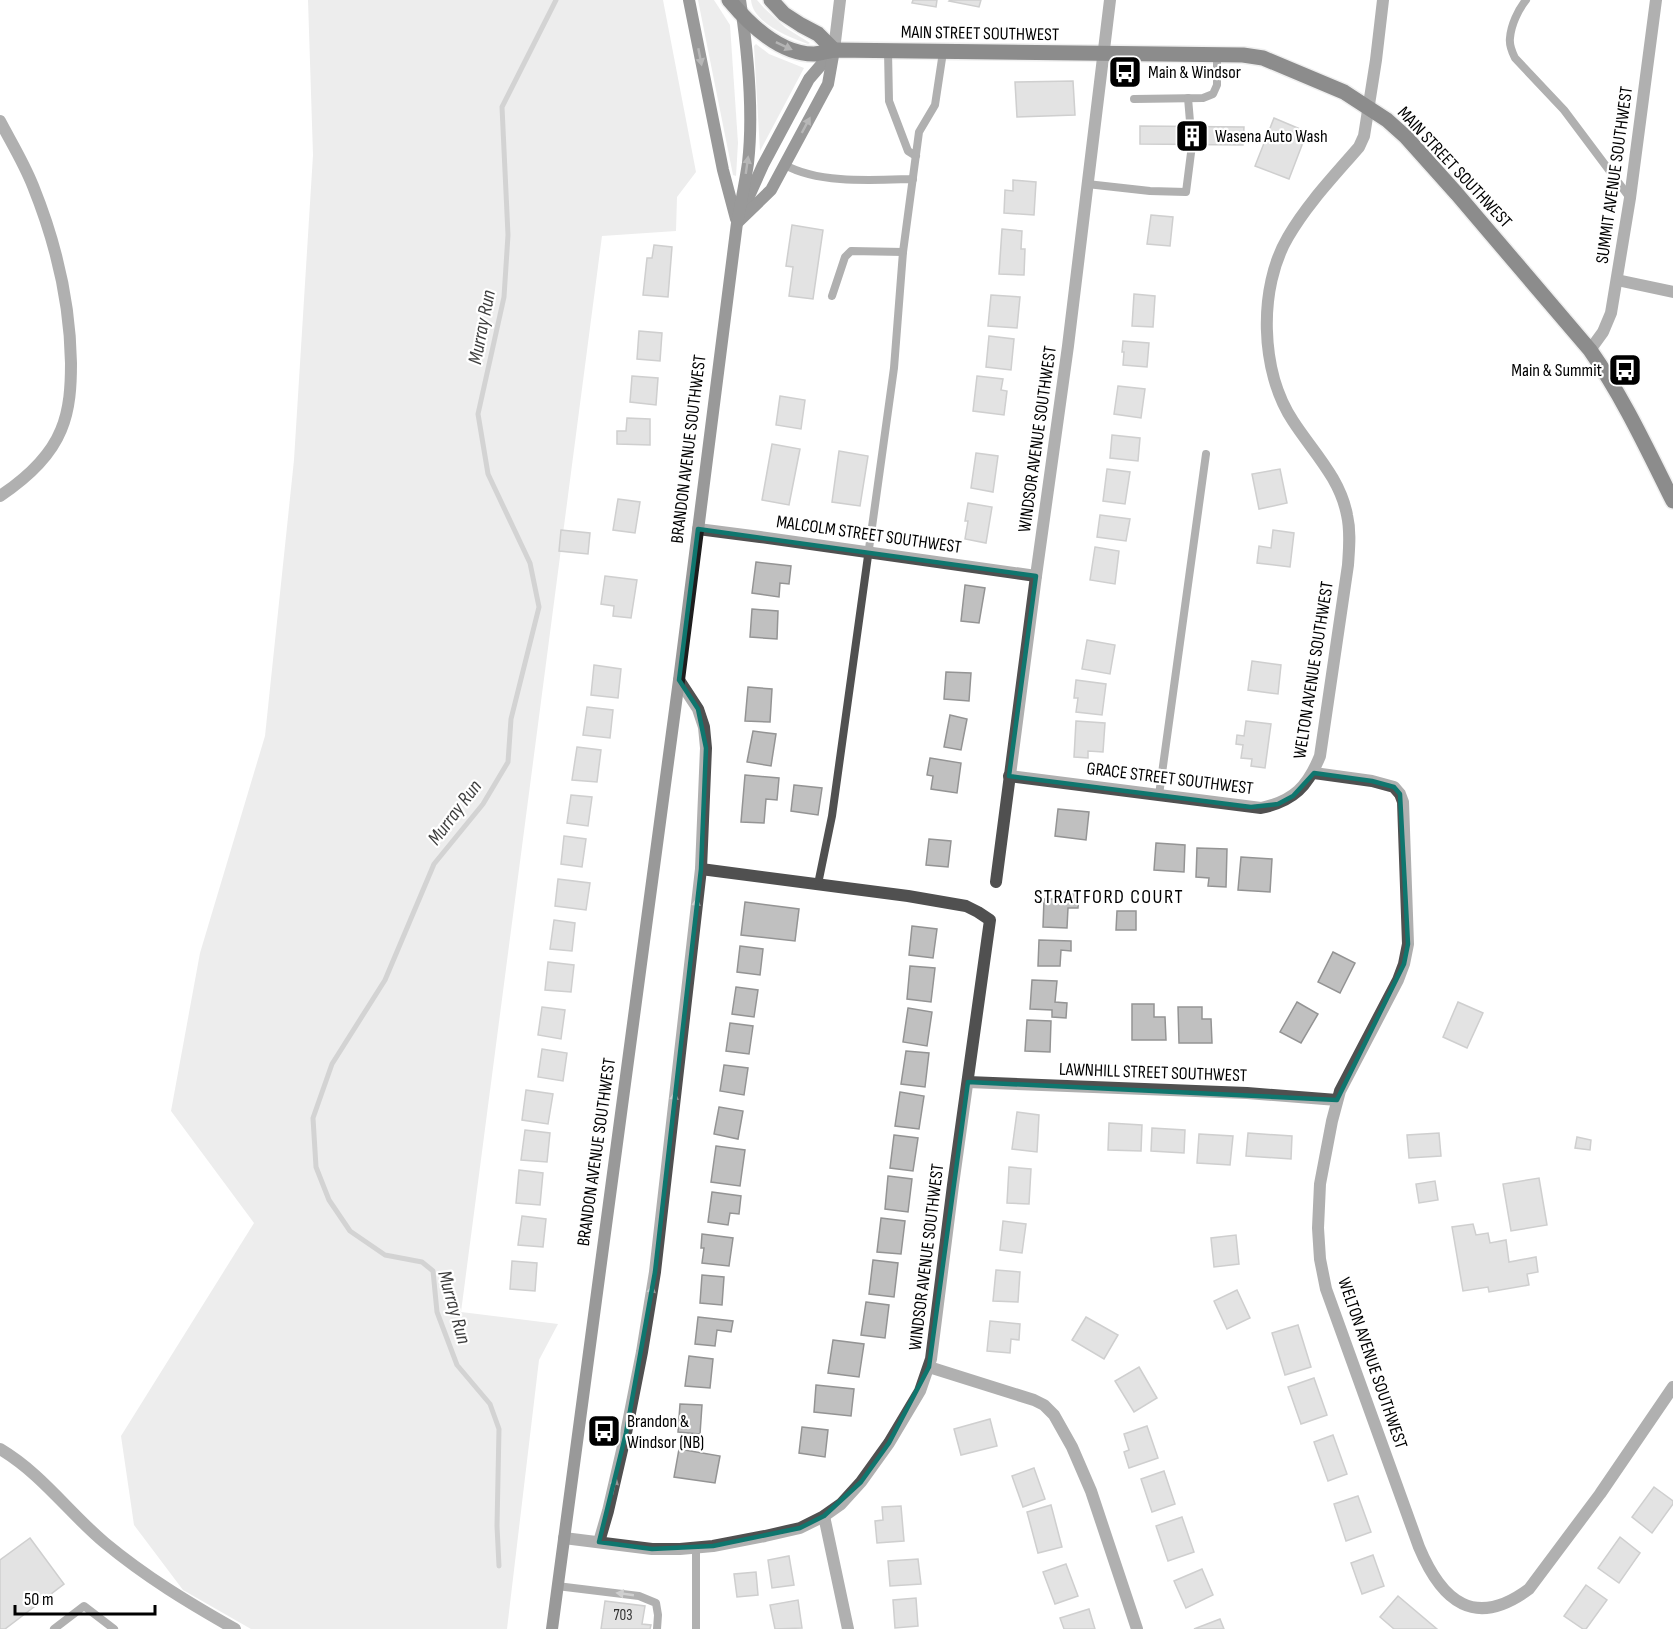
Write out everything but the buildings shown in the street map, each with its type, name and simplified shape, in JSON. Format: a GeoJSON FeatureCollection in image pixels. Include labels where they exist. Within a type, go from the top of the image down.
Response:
{"type":"FeatureCollection","features":[{"type":"Feature","properties":{"kind":"main road","name":"BRANDON AVENUE SOUTHWEST"},"geometry":{"type":"LineString","coordinates":[[689,0],[723,170],[737,223]]}},
{"type":"Feature","properties":{"kind":"main road"},"geometry":{"type":"LineString","coordinates":[[729,0],[759,31],[777,43],[798,52],[815,54],[834,50]]}},
{"type":"Feature","properties":{"kind":"main road","name":"BRANDON AVENUE SOUTHWEST"},"geometry":{"type":"LineString","coordinates":[[552,1629],[679,680],[737,223],[748,162],[750,124],[748,73],[740,0]]}},
{"type":"Feature","properties":{"kind":"main road"},"geometry":{"type":"LineString","coordinates":[[771,0],[784,14],[818,34],[834,50]]}},
{"type":"Feature","properties":{"kind":"main road"},"geometry":{"type":"LineString","coordinates":[[737,223],[809,79],[834,50]]}},
{"type":"Feature","properties":{"kind":"main road"},"geometry":{"type":"LineString","coordinates":[[737,223],[771,190],[828,84],[834,50]]}},
{"type":"Feature","properties":{"kind":"main road","name":"MAIN STREET SOUTHWEST"},"geometry":{"type":"LineString","coordinates":[[834,50],[1243,55],[1263,58],[1344,92],[1387,120],[1406,137],[1590,350],[1629,410],[1673,501]]}},
{"type":"Feature","properties":{"kind":"street"},"geometry":{"type":"LineString","coordinates":[[834,50],[840,0]]}},
{"type":"Feature","properties":{"kind":"street","name":"WINDSOR AVENUE SOUTHWEST"},"geometry":{"type":"LineString","coordinates":[[996,882],[1068,346],[1110,0]]}},
{"type":"Feature","properties":{"kind":"street","name":"WELTON AVENUE SOUTHWEST"},"geometry":{"type":"LineString","coordinates":[[1383,0],[1364,136],[1359,147],[1303,212],[1287,239],[1276,262],[1270,287],[1268,312],[1267,338],[1270,362],[1278,389],[1292,420],[1331,474],[1348,516],[1348,566],[1320,756],[1314,773],[1372,781],[1394,787],[1400,794],[1402,802],[1408,944],[1398,980],[1337,1100],[1320,1184],[1318,1228],[1320,1259],[1326,1289],[1427,1566],[1449,1596],[1462,1604],[1477,1608],[1495,1607],[1515,1599],[1529,1588],[1600,1494],[1673,1387]]}},
{"type":"Feature","properties":{"kind":"street","name":"SUMMIT AVENUE SOUTHWEST"},"geometry":{"type":"LineString","coordinates":[[1590,350],[1603,332],[1611,313],[1630,198],[1656,0]]}},
{"type":"Feature","properties":{"kind":"street"},"geometry":{"type":"LineString","coordinates":[[0,121],[32,184],[50,232],[66,294],[71,379],[67,410],[61,430],[51,449],[37,465],[0,496]]}},
{"type":"Feature","properties":{"kind":"street"},"geometry":{"type":"LineString","coordinates":[[1617,280],[1673,292]]}},
{"type":"Feature","properties":{"kind":"street","name":"MALCOLM STREET SOUTHWEST"},"geometry":{"type":"LineString","coordinates":[[698,529],[1036,576]]}},
{"type":"Feature","properties":{"kind":"street"},"geometry":{"type":"LineString","coordinates":[[599,1542],[609,1511],[626,1433],[651,1295],[700,869],[706,748],[704,727],[698,709],[679,680]]}},
{"type":"Feature","properties":{"kind":"street","name":"GRACE STREET SOUTHWEST"},"geometry":{"type":"LineString","coordinates":[[1009,776],[1261,808],[1278,804],[1293,796],[1304,787],[1314,773]]}},
{"type":"Feature","properties":{"kind":"street"},"geometry":{"type":"LineString","coordinates":[[700,869],[818,884]]}},
{"type":"Feature","properties":{"kind":"street","name":"WINDSOR AVENUE SOUTHWEST"},"geometry":{"type":"LineString","coordinates":[[564,1538],[652,1549],[680,1549],[765,1536],[800,1528],[841,1504],[861,1482],[889,1443],[920,1390],[929,1367],[936,1332],[953,1185],[990,920],[966,906],[818,884]]}},
{"type":"Feature","properties":{"kind":"street","name":"LAWNHILL STREET SOUTHWEST"},"geometry":{"type":"LineString","coordinates":[[968,1082],[1247,1093],[1337,1100]]}},
{"type":"Feature","properties":{"kind":"street"},"geometry":{"type":"LineString","coordinates":[[929,1367],[1034,1400],[1044,1405],[1054,1415],[1092,1491],[1137,1629]]}},
{"type":"Feature","properties":{"kind":"street"},"geometry":{"type":"LineString","coordinates":[[0,1449],[28,1468],[104,1542],[143,1573],[235,1629]]}},
{"type":"Feature","properties":{"kind":"street"},"geometry":{"type":"LineString","coordinates":[[824,1516],[848,1629]]}},
{"type":"Feature","properties":{"kind":"lane"},"geometry":{"type":"LineString","coordinates":[[1526,0],[1518,10],[1510,38],[1515,58],[1564,110],[1630,198]]}},
{"type":"Feature","properties":{"kind":"lane"},"geometry":{"type":"LineString","coordinates":[[888,51],[889,101],[908,150],[916,156]]}},
{"type":"Feature","properties":{"kind":"lane"},"geometry":{"type":"LineString","coordinates":[[818,884],[832,816],[894,368],[903,252],[919,132],[935,105],[943,52]]}},
{"type":"Feature","properties":{"kind":"lane"},"geometry":{"type":"LineString","coordinates":[[1134,99],[1203,98],[1213,94],[1217,85],[1217,54]]}},
{"type":"Feature","properties":{"kind":"lane"},"geometry":{"type":"LineString","coordinates":[[1087,184],[1150,191],[1186,192],[1192,145],[1188,98]]}},
{"type":"Feature","properties":{"kind":"lane"},"geometry":{"type":"LineString","coordinates":[[785,165],[794,170],[841,180],[913,179]]}},
{"type":"Feature","properties":{"kind":"lane"},"geometry":{"type":"LineString","coordinates":[[832,296],[845,257],[851,251],[903,252]]}},
{"type":"Feature","properties":{"kind":"lane"},"geometry":{"type":"LineString","coordinates":[[1159,795],[1206,454]]}},
{"type":"Feature","properties":{"kind":"lane"},"geometry":{"type":"LineString","coordinates":[[696,1548],[696,1629]]}},
{"type":"Feature","properties":{"kind":"lane"},"geometry":{"type":"LineString","coordinates":[[557,1586],[639,1596],[656,1603],[657,1629]]}},
{"type":"Feature","properties":{"kind":"lane"},"geometry":{"type":"LineString","coordinates":[[54,1629],[84,1606],[114,1629]]}},
{"type":"Feature","properties":{"kind":"highlighted area"},"geometry":{"type":"Polygon","coordinates":[[[698,529],[1036,576],[1009,776],[1251,807],[1278,804],[1293,796],[1314,773],[1372,781],[1394,787],[1400,794],[1408,944],[1404,964],[1337,1100],[968,1082],[929,1367],[889,1443],[861,1482],[824,1516],[800,1528],[713,1546],[652,1549],[599,1542],[626,1433],[655,1272],[701,869],[706,748],[698,709],[679,680],[698,529]]]}},
{"type":"Feature","properties":{"kind":"shaded area"},"geometry":{"type":"Polygon","coordinates":[[[308,0],[663,0],[696,172],[677,197],[676,231],[602,236],[461,1312],[558,1324],[539,1360],[507,1629],[251,1629],[183,1590],[134,1525],[121,1436],[254,1223],[171,1111],[200,953],[265,736],[294,460],[313,155],[308,0]]]}},
{"type":"Feature","properties":{"kind":"shaded area"},"geometry":{"type":"Polygon","coordinates":[[[698,0],[714,0],[730,25],[738,143],[736,176],[733,175],[698,0]]]}},
{"type":"Feature","properties":{"kind":"shaded area"},"geometry":{"type":"Polygon","coordinates":[[[751,0],[757,0],[786,28],[810,43],[773,28],[758,16],[751,0]]]}},
{"type":"Feature","properties":{"kind":"shaded area"},"geometry":{"type":"Polygon","coordinates":[[[756,44],[769,54],[804,68],[760,151],[754,46],[756,44]]]}},
{"type":"Feature","properties":{"kind":"waterway","name":"Murray Run"},"geometry":{"type":"LineString","coordinates":[[499,1566],[497,1526],[499,1429],[490,1404],[457,1365],[437,1312],[433,1271],[422,1262],[385,1255],[350,1231],[329,1200],[316,1167],[313,1118],[332,1064],[385,980],[434,864],[483,804],[508,762],[511,719],[539,607],[530,563],[488,474],[478,414],[504,297],[508,235],[502,107],[556,0]]}},
{"type":"Feature","properties":{"kind":"place","name":"Main & Windsor"},"geometry":{"type":"Point","coordinates":[1125,72]}},
{"type":"Feature","properties":{"kind":"place","name":"Wasena Auto Wash"},"geometry":{"type":"Point","coordinates":[1192,136]}},
{"type":"Feature","properties":{"kind":"place","name":"Main & Summit"},"geometry":{"type":"Point","coordinates":[1625,370]}},
{"type":"Feature","properties":{"kind":"place","name":"Brandon & Windsor (NB)"},"geometry":{"type":"Point","coordinates":[604,1431]}},
{"type":"Feature","properties":{"kind":"district","name":"STRATFORD COURT"},"geometry":{"type":"Point","coordinates":[1109,896]}}]}
